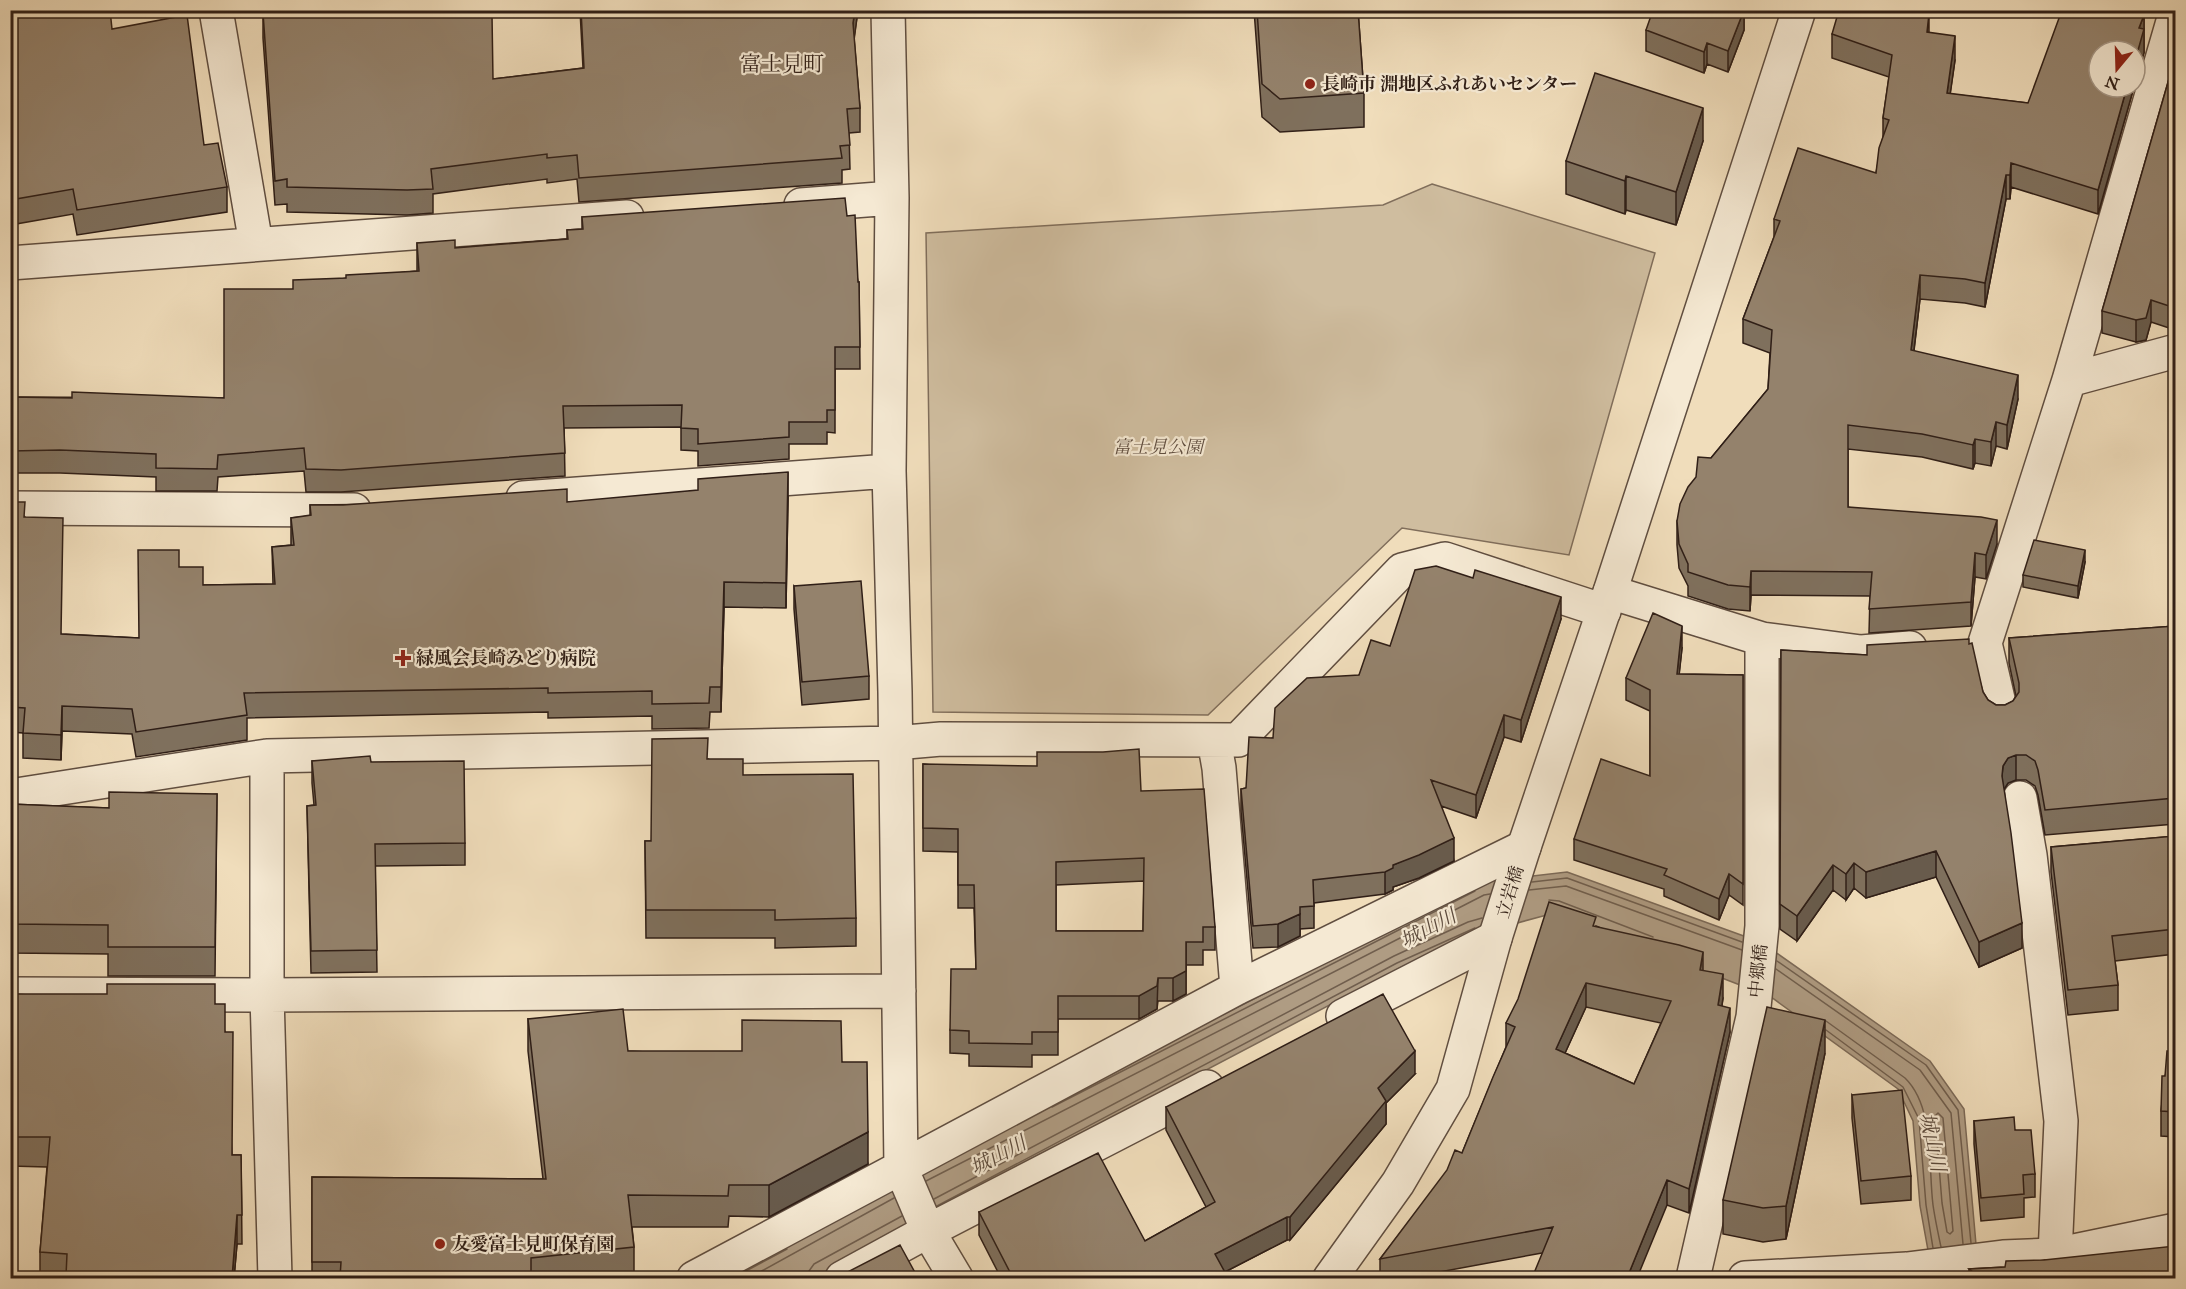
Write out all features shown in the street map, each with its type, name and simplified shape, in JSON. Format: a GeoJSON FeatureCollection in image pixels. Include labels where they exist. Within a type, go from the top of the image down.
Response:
{"type":"FeatureCollection","features":[{"type":"Feature","properties":{"kind":"street"},"geometry":{"type":"LineString","coordinates":[[216,10],[256,244]]}},
{"type":"Feature","properties":{"kind":"street"},"geometry":{"type":"LineString","coordinates":[[888,10],[892,198],[889,471],[900,991],[901,1168],[928,1231],[956,1278]]}},
{"type":"Feature","properties":{"kind":"street","name":"立岩橋"},"geometry":{"type":"LineString","coordinates":[[1330,1278],[1398,1183],[1453,1089],[1495,938],[1524,847],[1607,602],[1799,10]]}},
{"type":"Feature","properties":{"kind":"street"},"geometry":{"type":"LineString","coordinates":[[2001,712],[1985,643],[2069,380],[2175,11]]}},
{"type":"Feature","properties":{"kind":"street"},"geometry":{"type":"LineString","coordinates":[[774,207],[892,198]]}},
{"type":"Feature","properties":{"kind":"street"},"geometry":{"type":"LineString","coordinates":[[10,263],[657,215]]}},
{"type":"Feature","properties":{"kind":"street"},"geometry":{"type":"LineString","coordinates":[[2069,380],[2175,351]]}},
{"type":"Feature","properties":{"kind":"street"},"geometry":{"type":"LineString","coordinates":[[497,500],[889,471]]}},
{"type":"Feature","properties":{"kind":"street"},"geometry":{"type":"LineString","coordinates":[[10,508],[331,511],[378,508]]}},
{"type":"Feature","properties":{"kind":"street"},"geometry":{"type":"LineString","coordinates":[[10,796],[267,756],[895,743],[941,739],[1238,740],[1402,570],[1445,559],[1607,602],[1762,639],[1861,651],[2021,641]]}},
{"type":"Feature","properties":{"kind":"street","name":"中郷橋"},"geometry":{"type":"LineString","coordinates":[[1693,1278],[1753,1017],[1762,926],[1762,639]]}},
{"type":"Feature","properties":{"kind":"street"},"geometry":{"type":"LineString","coordinates":[[1214,740],[1219,768],[1237,988]]}},
{"type":"Feature","properties":{"kind":"street"},"geometry":{"type":"LineString","coordinates":[[267,756],[267,995],[275,1278]]}},
{"type":"Feature","properties":{"kind":"street"},"geometry":{"type":"LineString","coordinates":[[2020,798],[2030,855],[2061,1122],[2055,1255]]}},
{"type":"Feature","properties":{"kind":"street"},"geometry":{"type":"LineString","coordinates":[[694,1278],[1237,988],[1524,847]]}},
{"type":"Feature","properties":{"kind":"street"},"geometry":{"type":"LineString","coordinates":[[2030,855],[2064,852]]}},
{"type":"Feature","properties":{"kind":"street"},"geometry":{"type":"LineString","coordinates":[[1317,1030],[1495,938]]}},
{"type":"Feature","properties":{"kind":"street"},"geometry":{"type":"LineString","coordinates":[[10,994],[267,995],[900,991]]}},
{"type":"Feature","properties":{"kind":"street"},"geometry":{"type":"LineString","coordinates":[[842,1278],[928,1231],[1233,1074]]}},
{"type":"Feature","properties":{"kind":"street"},"geometry":{"type":"LineString","coordinates":[[1745,1278],[1908,1274],[2003,1257],[2055,1255],[2175,1230]]}},
{"type":"Feature","properties":{"kind":"green space","name":"富士見公園"},"geometry":{"type":"Polygon","coordinates":[[[1432,184],[1655,253],[1569,555],[1402,528],[1208,715],[933,712],[926,233],[1383,205],[1432,184]]]}},
{"type":"Feature","properties":{"kind":"water","name":"城山川"},"geometry":{"type":"Polygon","coordinates":[[[1567,872],[1752,939],[1778,954],[1930,1061],[1964,1109],[1979,1278],[1933,1278],[1920,1206],[1913,1121],[1898,1089],[1771,997],[1554,913],[1473,935],[1400,968],[972,1193],[816,1278],[721,1278],[951,1152],[1480,882],[1567,872]]]}},
{"type":"Feature","properties":{"kind":"building"},"geometry":{"type":"Polygon","coordinates":[[[10,10],[110,10],[112,29],[187,15],[204,145],[218,143],[227,187],[77,210],[73,189],[10,200],[10,10]]]}},
{"type":"Feature","properties":{"kind":"building"},"geometry":{"type":"Polygon","coordinates":[[[299,10],[464,10],[464,15],[492,15],[493,79],[584,68],[581,10],[855,10],[853,23],[860,108],[847,109],[850,145],[840,146],[842,158],[579,178],[577,155],[547,158],[547,154],[431,169],[433,189],[287,187],[287,179],[275,181],[263,13],[299,10]]]}},
{"type":"Feature","properties":{"kind":"building","name":"長崎市 淵地区ふれあいセンター"},"geometry":{"type":"Polygon","coordinates":[[[1257,10],[1358,10],[1364,93],[1280,99],[1262,84],[1257,10]]]}},
{"type":"Feature","properties":{"kind":"building"},"geometry":{"type":"Polygon","coordinates":[[[1653,10],[1744,10],[1728,51],[1707,43],[1704,52],[1646,30],[1653,10]]]}},
{"type":"Feature","properties":{"kind":"building"},"geometry":{"type":"Polygon","coordinates":[[[1839,10],[1909,10],[1929,14],[1927,32],[1955,36],[1947,93],[2028,103],[2062,10],[2134,10],[2144,15],[2139,28],[2144,29],[2141,39],[2087,39],[2087,99],[2124,99],[2098,190],[2011,163],[2010,175],[2006,175],[1985,283],[1920,275],[1911,350],[2018,375],[2007,425],[1996,422],[1991,442],[1975,439],[1973,445],[1922,434],[1848,425],[1848,507],[1997,520],[1986,555],[1975,553],[1971,602],[1869,609],[1872,572],[1751,571],[1750,587],[1728,585],[1688,572],[1688,564],[1679,544],[1677,521],[1680,504],[1696,477],[1698,457],[1711,458],[1768,389],[1772,330],[1743,319],[1780,221],[1774,219],[1798,148],[1876,173],[1879,148],[1889,120],[1883,118],[1892,55],[1832,34],[1839,10]]]}},
{"type":"Feature","properties":{"kind":"building"},"geometry":{"type":"Polygon","coordinates":[[[2175,58],[2175,308],[2151,300],[2146,318],[2136,320],[2102,311],[2175,58]]]}},
{"type":"Feature","properties":{"kind":"building"},"geometry":{"type":"Polygon","coordinates":[[[1595,73],[1703,108],[1676,192],[1626,176],[1625,181],[1566,161],[1595,73]]]}},
{"type":"Feature","properties":{"kind":"building"},"geometry":{"type":"Polygon","coordinates":[[[845,198],[847,216],[855,215],[860,347],[835,347],[835,410],[827,410],[827,422],[789,422],[789,437],[698,444],[698,429],[681,428],[682,405],[563,406],[565,453],[341,470],[306,469],[304,448],[218,455],[217,469],[156,468],[156,454],[60,450],[10,451],[10,397],[72,398],[72,392],[224,398],[224,289],[293,289],[293,280],[419,271],[417,243],[455,240],[455,248],[568,239],[567,230],[583,229],[582,217],[845,198]]]}},
{"type":"Feature","properties":{"kind":"building"},"geometry":{"type":"Polygon","coordinates":[[[788,472],[786,583],[724,582],[721,687],[710,687],[709,703],[652,704],[652,691],[548,693],[548,688],[244,693],[247,715],[136,732],[132,709],[62,706],[61,735],[23,733],[25,708],[10,707],[10,502],[25,502],[24,517],[63,518],[61,634],[139,638],[138,550],[179,550],[179,567],[203,567],[203,585],[275,584],[272,547],[294,545],[291,518],[311,515],[310,505],[343,505],[567,489],[567,502],[698,490],[698,479],[788,472]]]}},
{"type":"Feature","properties":{"kind":"building"},"geometry":{"type":"Polygon","coordinates":[[[2034,540],[2085,550],[2078,586],[2023,575],[2034,540]]]}},
{"type":"Feature","properties":{"kind":"building"},"geometry":{"type":"Polygon","coordinates":[[[1436,566],[1473,578],[1475,570],[1561,597],[1521,720],[1504,715],[1476,795],[1431,780],[1454,838],[1393,865],[1393,868],[1385,872],[1313,880],[1314,906],[1300,907],[1300,914],[1278,924],[1253,926],[1241,789],[1246,788],[1249,737],[1273,738],[1275,708],[1307,678],[1359,675],[1371,640],[1390,646],[1415,570],[1436,566]]]}},
{"type":"Feature","properties":{"kind":"building"},"geometry":{"type":"Polygon","coordinates":[[[861,581],[869,676],[802,682],[794,586],[861,581]]]}},
{"type":"Feature","properties":{"kind":"building"},"geometry":{"type":"Polygon","coordinates":[[[1653,613],[1682,626],[1677,674],[1743,675],[1743,884],[1729,874],[1719,899],[1664,875],[1667,869],[1574,839],[1601,759],[1650,776],[1650,690],[1626,678],[1653,613]]]}},
{"type":"Feature","properties":{"kind":"building"},"geometry":{"type":"Polygon","coordinates":[[[2175,626],[2175,798],[2045,810],[2035,761],[2026,755],[2016,755],[2008,758],[2003,766],[2002,776],[2022,923],[1979,942],[1936,851],[1866,872],[1854,863],[1846,874],[1833,865],[1797,916],[1780,904],[1781,650],[1867,655],[1867,645],[1969,639],[1969,644],[1972,643],[1983,692],[1988,700],[1996,705],[2005,705],[2013,701],[2019,692],[2009,638],[2175,626]]]}},
{"type":"Feature","properties":{"kind":"building"},"geometry":{"type":"Polygon","coordinates":[[[708,738],[707,759],[743,759],[743,775],[853,774],[856,918],[775,920],[775,910],[646,910],[645,841],[651,841],[652,739],[708,738]]]}},
{"type":"Feature","properties":{"kind":"building"},"geometry":{"type":"Polygon","coordinates":[[[1139,749],[1141,791],[1204,789],[1215,927],[1203,927],[1203,942],[1186,942],[1186,971],[1173,978],[1158,978],[1157,986],[1139,996],[1058,996],[1058,1032],[1032,1032],[1032,1044],[969,1043],[969,1031],[950,1030],[951,969],[976,969],[974,885],[958,885],[958,829],[923,828],[923,764],[1037,766],[1037,752],[1103,752],[1139,749]],[[1144,858],[1056,862],[1056,931],[1143,931],[1144,858]]]}},
{"type":"Feature","properties":{"kind":"building"},"geometry":{"type":"Polygon","coordinates":[[[370,756],[371,762],[464,761],[465,843],[375,844],[377,950],[311,951],[307,806],[316,805],[312,761],[370,756]]]}},
{"type":"Feature","properties":{"kind":"building"},"geometry":{"type":"Polygon","coordinates":[[[109,792],[217,794],[215,947],[108,947],[108,925],[10,924],[10,804],[109,808],[109,792]]]}},
{"type":"Feature","properties":{"kind":"building"},"geometry":{"type":"Polygon","coordinates":[[[2175,836],[2175,929],[2112,936],[2118,985],[2068,990],[2051,847],[2175,836]]]}},
{"type":"Feature","properties":{"kind":"building"},"geometry":{"type":"Polygon","coordinates":[[[1549,902],[1596,917],[1593,926],[1703,952],[1700,970],[1723,974],[1718,1005],[1730,1008],[1689,1189],[1667,1180],[1627,1278],[1532,1278],[1553,1227],[1380,1259],[1447,1170],[1455,1150],[1462,1153],[1515,1027],[1506,1023],[1518,999],[1549,902]],[[1586,983],[1556,1049],[1634,1084],[1671,1001],[1586,983]]]}},
{"type":"Feature","properties":{"kind":"building"},"geometry":{"type":"Polygon","coordinates":[[[107,984],[215,984],[215,1004],[225,1004],[225,1032],[233,1032],[232,1155],[241,1155],[242,1215],[237,1215],[232,1278],[66,1276],[67,1254],[40,1252],[50,1137],[10,1137],[10,994],[107,994],[107,984]]]}},
{"type":"Feature","properties":{"kind":"building"},"geometry":{"type":"Polygon","coordinates":[[[1383,994],[1415,1051],[1378,1088],[1386,1101],[1290,1217],[1215,1254],[1227,1276],[1223,1278],[1013,1278],[979,1212],[1098,1153],[1145,1241],[1215,1202],[1166,1107],[1383,994]]]}},
{"type":"Feature","properties":{"kind":"building"},"geometry":{"type":"Polygon","coordinates":[[[1767,1007],[1825,1020],[1786,1206],[1763,1208],[1723,1200],[1767,1007]]]}},
{"type":"Feature","properties":{"kind":"building"},"geometry":{"type":"Polygon","coordinates":[[[623,1009],[628,1051],[742,1051],[742,1020],[841,1021],[842,1062],[867,1062],[868,1132],[769,1185],[729,1185],[728,1196],[628,1195],[634,1247],[531,1258],[531,1278],[340,1278],[341,1262],[312,1262],[312,1177],[546,1179],[528,1019],[623,1009]]]}},
{"type":"Feature","properties":{"kind":"building"},"geometry":{"type":"Polygon","coordinates":[[[2167,1051],[2175,1051],[2175,1112],[2161,1111],[2162,1076],[2165,1076],[2167,1051]]]}},
{"type":"Feature","properties":{"kind":"building"},"geometry":{"type":"Polygon","coordinates":[[[1902,1090],[1911,1176],[1861,1181],[1852,1095],[1902,1090]]]}},
{"type":"Feature","properties":{"kind":"building"},"geometry":{"type":"Polygon","coordinates":[[[2014,1117],[2015,1130],[2031,1130],[2035,1174],[2023,1175],[2024,1194],[1981,1198],[1974,1121],[2014,1117]]]}},
{"type":"Feature","properties":{"kind":"building"},"geometry":{"type":"Polygon","coordinates":[[[900,1245],[918,1278],[836,1278],[900,1245]]]}},
{"type":"Feature","properties":{"kind":"building"},"geometry":{"type":"Polygon","coordinates":[[[2175,1246],[2175,1278],[1981,1278],[1969,1269],[2005,1267],[2006,1261],[2044,1260],[2175,1246]]]}},
{"type":"Feature","properties":{"kind":"place","name":"長崎市 淵地区ふれあいセンター"},"geometry":{"type":"Point","coordinates":[1310,84]}},
{"type":"Feature","properties":{"kind":"place","name":"緑風会長崎みどり病院"},"geometry":{"type":"Point","coordinates":[403,658]}},
{"type":"Feature","properties":{"kind":"place","name":"友愛富士見町保育園"},"geometry":{"type":"Point","coordinates":[440,1244]}},
{"type":"Feature","properties":{"kind":"district","name":"富士見町"},"geometry":{"type":"Point","coordinates":[782,64]}}]}
